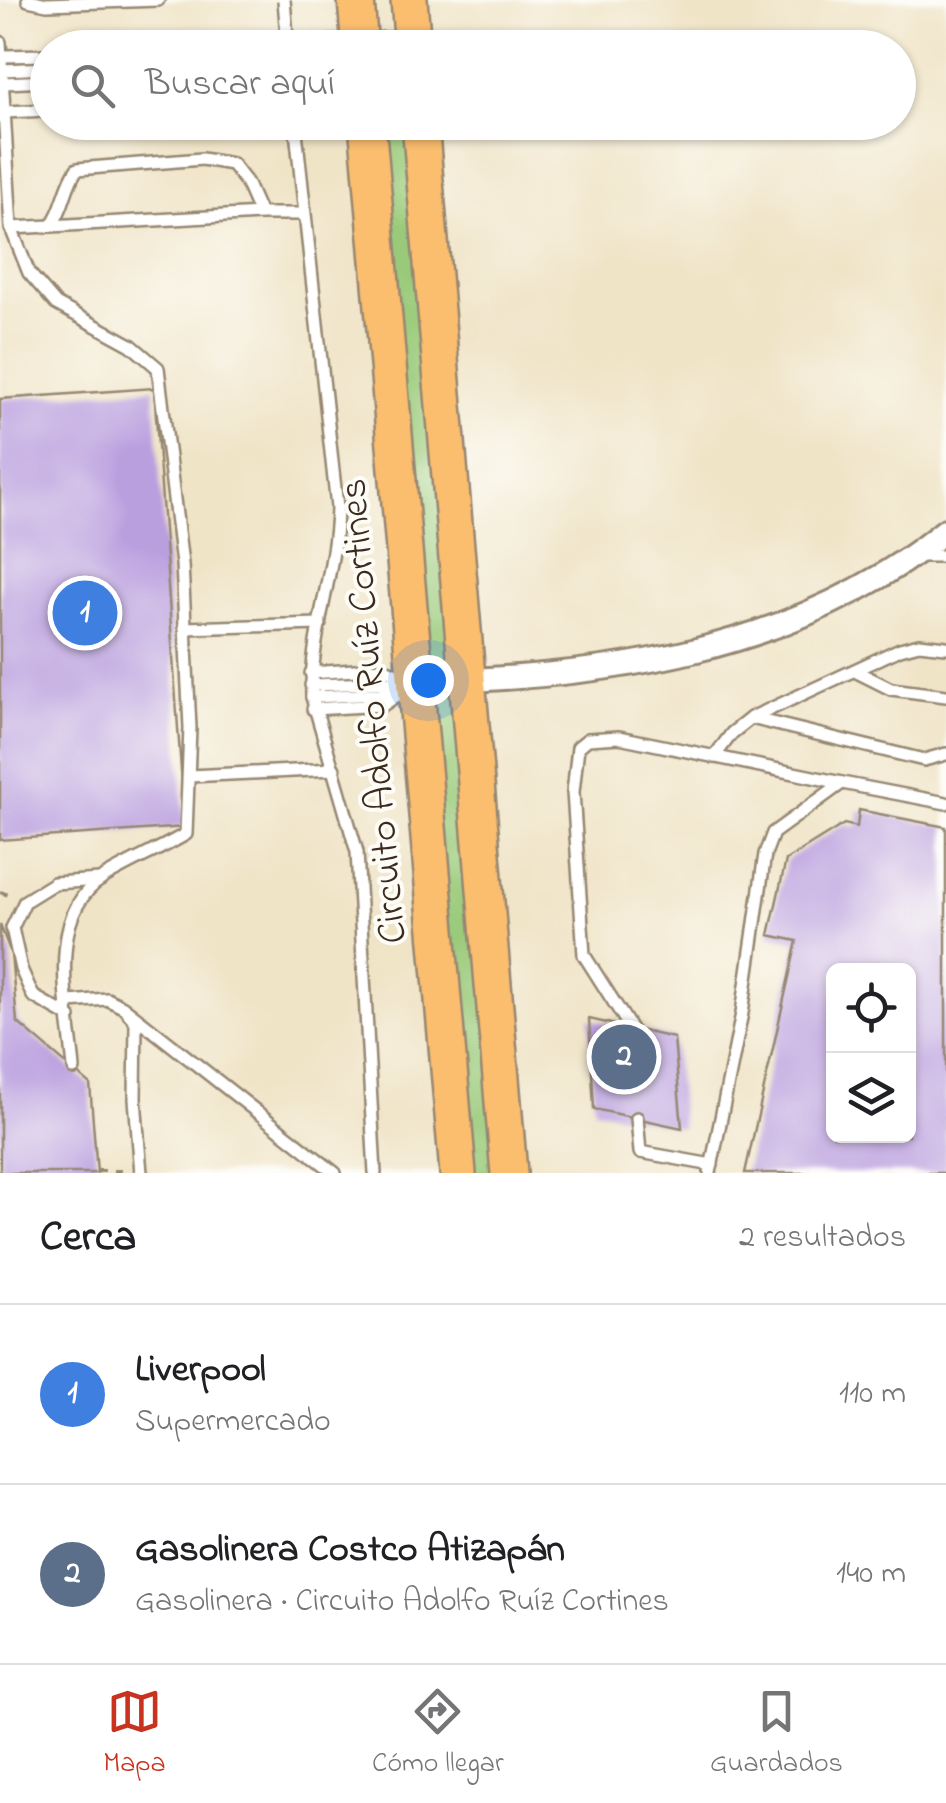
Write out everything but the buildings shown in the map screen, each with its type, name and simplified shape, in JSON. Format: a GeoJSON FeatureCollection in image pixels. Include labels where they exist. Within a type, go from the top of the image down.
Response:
{"type":"FeatureCollection","features":[{"type":"Feature","properties":{"kind":"main road"},"geometry":{"type":"LineString","coordinates":[[356,0],[359,30]]}},
{"type":"Feature","properties":{"kind":"main road"},"geometry":{"type":"LineString","coordinates":[[408,0],[411,30]]}},
{"type":"Feature","properties":{"kind":"main road","name":"Circuito Adolfo Ruíz Cortines"},"geometry":{"type":"LineString","coordinates":[[369,140],[458,1173]]}},
{"type":"Feature","properties":{"kind":"main road"},"geometry":{"type":"LineString","coordinates":[[422,140],[509,1173]]}},
{"type":"Feature","properties":{"kind":"street"},"geometry":{"type":"LineString","coordinates":[[417,682],[567,672],[717,648],[762,634],[851,594],[915,556],[946,530]]}},
{"type":"Feature","properties":{"kind":"lane"},"geometry":{"type":"LineString","coordinates":[[28,0],[47,4],[158,0]]}},
{"type":"Feature","properties":{"kind":"lane"},"geometry":{"type":"LineString","coordinates":[[284,0],[286,30]]}},
{"type":"Feature","properties":{"kind":"lane"},"geometry":{"type":"LineString","coordinates":[[0,42],[11,228],[29,273],[56,304],[132,344],[158,368],[178,519],[189,776],[186,834],[100,880],[77,905],[66,939],[74,1069]]}},
{"type":"Feature","properties":{"kind":"lane"},"geometry":{"type":"LineString","coordinates":[[3,56],[30,55]]}},
{"type":"Feature","properties":{"kind":"lane"},"geometry":{"type":"LineString","coordinates":[[4,76],[30,71]]}},
{"type":"Feature","properties":{"kind":"lane"},"geometry":{"type":"LineString","coordinates":[[4,76],[30,80]]}},
{"type":"Feature","properties":{"kind":"lane"},"geometry":{"type":"LineString","coordinates":[[5,112],[30,111]]}},
{"type":"Feature","properties":{"kind":"lane"},"geometry":{"type":"LineString","coordinates":[[297,140],[302,214],[313,262],[337,507],[333,563],[312,691],[357,852],[375,1173]]}},
{"type":"Feature","properties":{"kind":"lane"},"geometry":{"type":"LineString","coordinates":[[52,226],[66,206],[67,184],[77,169],[108,164],[202,159],[232,164],[246,182],[260,214]]}},
{"type":"Feature","properties":{"kind":"lane"},"geometry":{"type":"LineString","coordinates":[[11,228],[302,214]]}},
{"type":"Feature","properties":{"kind":"lane"},"geometry":{"type":"LineString","coordinates":[[915,556],[946,556]]}},
{"type":"Feature","properties":{"kind":"lane"},"geometry":{"type":"LineString","coordinates":[[185,628],[320,624]]}},
{"type":"Feature","properties":{"kind":"lane"},"geometry":{"type":"LineString","coordinates":[[714,757],[732,733],[751,718],[900,649],[918,644],[946,647]]}},
{"type":"Feature","properties":{"kind":"lane"},"geometry":{"type":"LineString","coordinates":[[312,691],[383,668],[417,682]]}},
{"type":"Feature","properties":{"kind":"lane"},"geometry":{"type":"LineString","coordinates":[[857,672],[891,689],[946,696]]}},
{"type":"Feature","properties":{"kind":"lane"},"geometry":{"type":"LineString","coordinates":[[312,691],[380,694],[417,682]]}},
{"type":"Feature","properties":{"kind":"lane"},"geometry":{"type":"LineString","coordinates":[[751,718],[924,760],[946,754]]}},
{"type":"Feature","properties":{"kind":"lane"},"geometry":{"type":"LineString","coordinates":[[631,1029],[584,955],[573,762],[578,747],[600,736],[946,802]]}},
{"type":"Feature","properties":{"kind":"lane"},"geometry":{"type":"LineString","coordinates":[[189,776],[334,770]]}},
{"type":"Feature","properties":{"kind":"lane"},"geometry":{"type":"LineString","coordinates":[[636,1118],[640,1152],[711,1169],[742,1013],[765,854],[773,833],[782,824],[842,783]]}},
{"type":"Feature","properties":{"kind":"lane"},"geometry":{"type":"LineString","coordinates":[[70,1018],[33,996],[21,969],[12,928],[25,901],[54,883],[100,880]]}},
{"type":"Feature","properties":{"kind":"lane"},"geometry":{"type":"LineString","coordinates":[[69,1002],[107,999],[124,1006],[335,1173]]}},
{"type":"Feature","properties":{"kind":"lane"},"geometry":{"type":"LineString","coordinates":[[124,1006],[136,1022],[141,1172]]}},
{"type":"Feature","properties":{"kind":"path"},"geometry":{"type":"LineString","coordinates":[[97,1172],[141,1172]]}},
{"type":"Feature","properties":{"kind":"green space"},"geometry":{"type":"Polygon","coordinates":[[[368,140],[421,140],[509,1173],[458,1173],[368,140]]]}},
{"type":"Feature","properties":{"kind":"place","name":"Liverpool"},"geometry":{"type":"Point","coordinates":[85,613]}},
{"type":"Feature","properties":{"kind":"place","name":"Gasolinera Costco Atizapán"},"geometry":{"type":"Point","coordinates":[624,1057]}}]}
